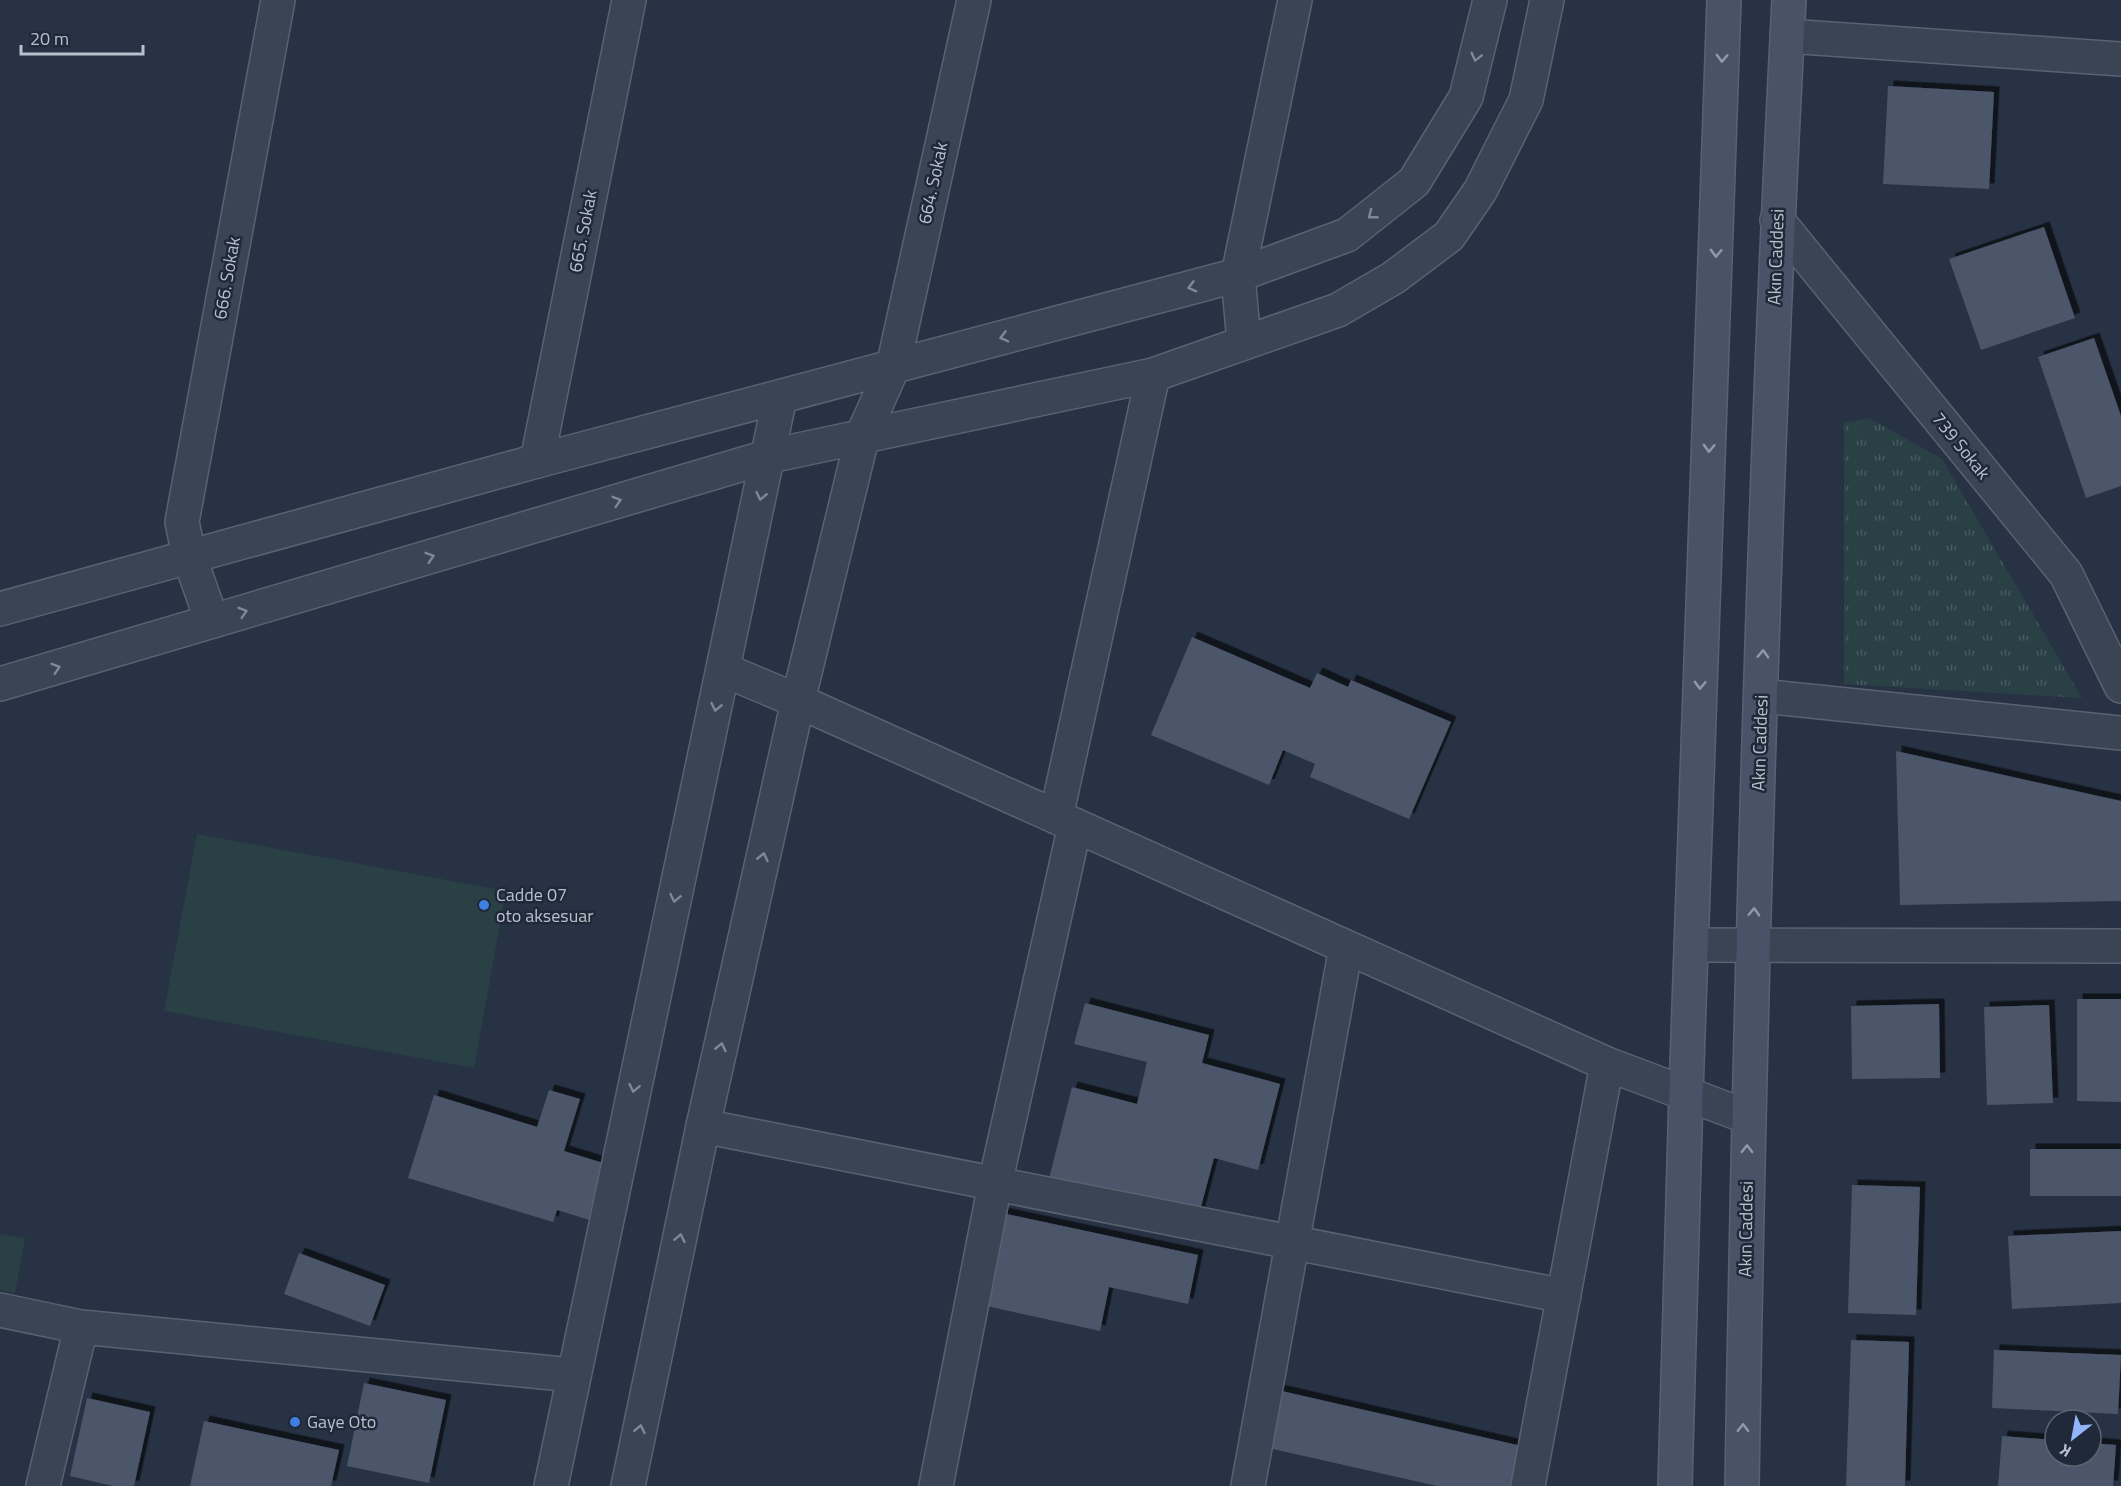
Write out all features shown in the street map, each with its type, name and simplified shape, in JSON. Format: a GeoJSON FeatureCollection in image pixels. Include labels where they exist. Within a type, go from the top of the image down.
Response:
{"type":"FeatureCollection","features":[{"type":"Feature","properties":{"kind":"main road"},"geometry":{"type":"LineString","coordinates":[[1676,1486],[1686,1093],[1724,0]]}},
{"type":"Feature","properties":{"kind":"main road","name":"Akın Caddesi"},"geometry":{"type":"LineString","coordinates":[[1742,1486],[1753,947],[1777,220],[1789,0]]}},
{"type":"Feature","properties":{"kind":"street","name":"666. Sokak"},"geometry":{"type":"LineString","coordinates":[[212,621],[189,556],[182,522],[278,0]]}},
{"type":"Feature","properties":{"kind":"street","name":"665. Sokak"},"geometry":{"type":"LineString","coordinates":[[537,461],[629,0]]}},
{"type":"Feature","properties":{"kind":"street","name":"664. Sokak"},"geometry":{"type":"LineString","coordinates":[[628,1486],[703,1126],[798,701],[863,434],[892,367],[974,0]]}},
{"type":"Feature","properties":{"kind":"street"},"geometry":{"type":"LineString","coordinates":[[1244,343],[1238,275],[1295,0]]}},
{"type":"Feature","properties":{"kind":"street"},"geometry":{"type":"LineString","coordinates":[[0,609],[537,461],[1238,275],[1347,235],[1414,182],[1466,97],[1490,0]]}},
{"type":"Feature","properties":{"kind":"street"},"geometry":{"type":"LineString","coordinates":[[0,684],[770,456],[863,434],[1153,375],[1338,310],[1393,278],[1449,236],[1480,190],[1526,100],[1547,0]]}},
{"type":"Feature","properties":{"kind":"street"},"geometry":{"type":"LineString","coordinates":[[1787,36],[2121,59]]}},
{"type":"Feature","properties":{"kind":"street","name":"739 Sokak"},"geometry":{"type":"LineString","coordinates":[[1777,220],[2066,574],[2121,686]]}},
{"type":"Feature","properties":{"kind":"street"},"geometry":{"type":"LineString","coordinates":[[936,1486],[1153,375]]}},
{"type":"Feature","properties":{"kind":"street"},"geometry":{"type":"LineString","coordinates":[[551,1486],[770,456],[780,397]]}},
{"type":"Feature","properties":{"kind":"street"},"geometry":{"type":"LineString","coordinates":[[724,670],[798,701],[1607,1064],[1748,1117]]}},
{"type":"Feature","properties":{"kind":"street"},"geometry":{"type":"LineString","coordinates":[[1761,696],[2121,733]]}},
{"type":"Feature","properties":{"kind":"street"},"geometry":{"type":"LineString","coordinates":[[1691,945],[1753,947],[2121,946]]}},
{"type":"Feature","properties":{"kind":"street"},"geometry":{"type":"LineString","coordinates":[[1248,1486],[1346,947]]}},
{"type":"Feature","properties":{"kind":"street"},"geometry":{"type":"LineString","coordinates":[[1528,1486],[1607,1064]]}},
{"type":"Feature","properties":{"kind":"street"},"geometry":{"type":"LineString","coordinates":[[703,1126],[1564,1296]]}},
{"type":"Feature","properties":{"kind":"street"},"geometry":{"type":"LineString","coordinates":[[0,1310],[81,1327],[573,1375]]}},
{"type":"Feature","properties":{"kind":"street"},"geometry":{"type":"LineString","coordinates":[[42,1486],[81,1327]]}},
{"type":"Feature","properties":{"kind":"green space"},"geometry":{"type":"Polygon","coordinates":[[[1869,418],[1942,459],[2082,698],[1844,684],[1844,423],[1869,418]]]}},
{"type":"Feature","properties":{"kind":"green space"},"geometry":{"type":"Polygon","coordinates":[[[197,834],[506,891],[474,1068],[164,1011],[197,834]]]}},
{"type":"Feature","properties":{"kind":"green space"},"geometry":{"type":"Polygon","coordinates":[[[0,1234],[25,1238],[15,1293],[0,1290],[0,1234]]]}},
{"type":"Feature","properties":{"kind":"building"},"geometry":{"type":"Polygon","coordinates":[[[1888,86],[1994,92],[1989,189],[1883,184],[1888,86]]]}},
{"type":"Feature","properties":{"kind":"building"},"geometry":{"type":"Polygon","coordinates":[[[2044,227],[2075,318],[1981,350],[1949,259],[2044,227]]]}},
{"type":"Feature","properties":{"kind":"building"},"geometry":{"type":"Polygon","coordinates":[[[2094,338],[2121,416],[2121,486],[2086,498],[2038,357],[2094,338]]]}},
{"type":"Feature","properties":{"kind":"building"},"geometry":{"type":"Polygon","coordinates":[[[1192,637],[1310,688],[1317,673],[1348,687],[1351,680],[1451,722],[1409,819],[1310,777],[1315,764],[1283,750],[1269,785],[1151,735],[1192,637]]]}},
{"type":"Feature","properties":{"kind":"building"},"geometry":{"type":"Polygon","coordinates":[[[1896,751],[2121,801],[2121,901],[1900,905],[1896,751]]]}},
{"type":"Feature","properties":{"kind":"building"},"geometry":{"type":"Polygon","coordinates":[[[2077,999],[2121,999],[2121,1102],[2077,1101],[2077,999]]]}},
{"type":"Feature","properties":{"kind":"building"},"geometry":{"type":"Polygon","coordinates":[[[1085,1003],[1209,1035],[1202,1063],[1280,1084],[1258,1170],[1214,1158],[1198,1218],[1049,1179],[1072,1087],[1137,1104],[1147,1062],[1074,1044],[1085,1003]]]}},
{"type":"Feature","properties":{"kind":"building"},"geometry":{"type":"Polygon","coordinates":[[[1939,1004],[1940,1078],[1852,1079],[1851,1006],[1939,1004]]]}},
{"type":"Feature","properties":{"kind":"building"},"geometry":{"type":"Polygon","coordinates":[[[2049,1005],[2053,1103],[1987,1105],[1984,1007],[2049,1005]]]}},
{"type":"Feature","properties":{"kind":"building"},"geometry":{"type":"Polygon","coordinates":[[[549,1090],[580,1099],[564,1151],[613,1166],[596,1222],[557,1210],[553,1222],[408,1178],[434,1095],[537,1127],[549,1090]]]}},
{"type":"Feature","properties":{"kind":"building"},"geometry":{"type":"Polygon","coordinates":[[[2030,1149],[2121,1149],[2121,1196],[2030,1196],[2030,1149]]]}},
{"type":"Feature","properties":{"kind":"building"},"geometry":{"type":"Polygon","coordinates":[[[1852,1185],[1920,1187],[1916,1315],[1848,1313],[1852,1185]]]}},
{"type":"Feature","properties":{"kind":"building"},"geometry":{"type":"Polygon","coordinates":[[[1002,1213],[1198,1255],[1188,1304],[1109,1287],[1100,1331],[982,1305],[1002,1213]]]}},
{"type":"Feature","properties":{"kind":"building"},"geometry":{"type":"Polygon","coordinates":[[[2121,1231],[2121,1303],[2012,1309],[2008,1236],[2121,1231]]]}},
{"type":"Feature","properties":{"kind":"building"},"geometry":{"type":"Polygon","coordinates":[[[299,1253],[385,1285],[370,1326],[284,1294],[299,1253]]]}},
{"type":"Feature","properties":{"kind":"building"},"geometry":{"type":"Polygon","coordinates":[[[1851,1340],[1909,1342],[1905,1486],[1846,1486],[1851,1340]]]}},
{"type":"Feature","properties":{"kind":"building"},"geometry":{"type":"Polygon","coordinates":[[[1994,1350],[2121,1355],[2118,1414],[2103,1413],[2103,1408],[2043,1408],[2043,1410],[1992,1408],[1994,1350]]]}},
{"type":"Feature","properties":{"kind":"building"},"geometry":{"type":"Polygon","coordinates":[[[364,1383],[446,1400],[429,1483],[347,1466],[364,1383]]]}},
{"type":"Feature","properties":{"kind":"building"},"geometry":{"type":"Polygon","coordinates":[[[1273,1389],[1526,1447],[1517,1486],[1437,1486],[1260,1446],[1273,1389]]]}},
{"type":"Feature","properties":{"kind":"building"},"geometry":{"type":"Polygon","coordinates":[[[87,1398],[150,1412],[134,1486],[113,1486],[70,1476],[87,1398]]]}},
{"type":"Feature","properties":{"kind":"building"},"geometry":{"type":"Polygon","coordinates":[[[204,1421],[339,1450],[331,1486],[190,1486],[204,1421]]]}},
{"type":"Feature","properties":{"kind":"building"},"geometry":{"type":"Polygon","coordinates":[[[2002,1436],[2043,1439],[2043,1468],[2103,1468],[2103,1444],[2116,1445],[2113,1486],[1998,1486],[2002,1436]]]}},
{"type":"Feature","properties":{"kind":"place","name":"Cadde 07 oto aksesuar"},"geometry":{"type":"Point","coordinates":[484,905]}},
{"type":"Feature","properties":{"kind":"place","name":"Gaye Oto"},"geometry":{"type":"Point","coordinates":[295,1422]}}]}
